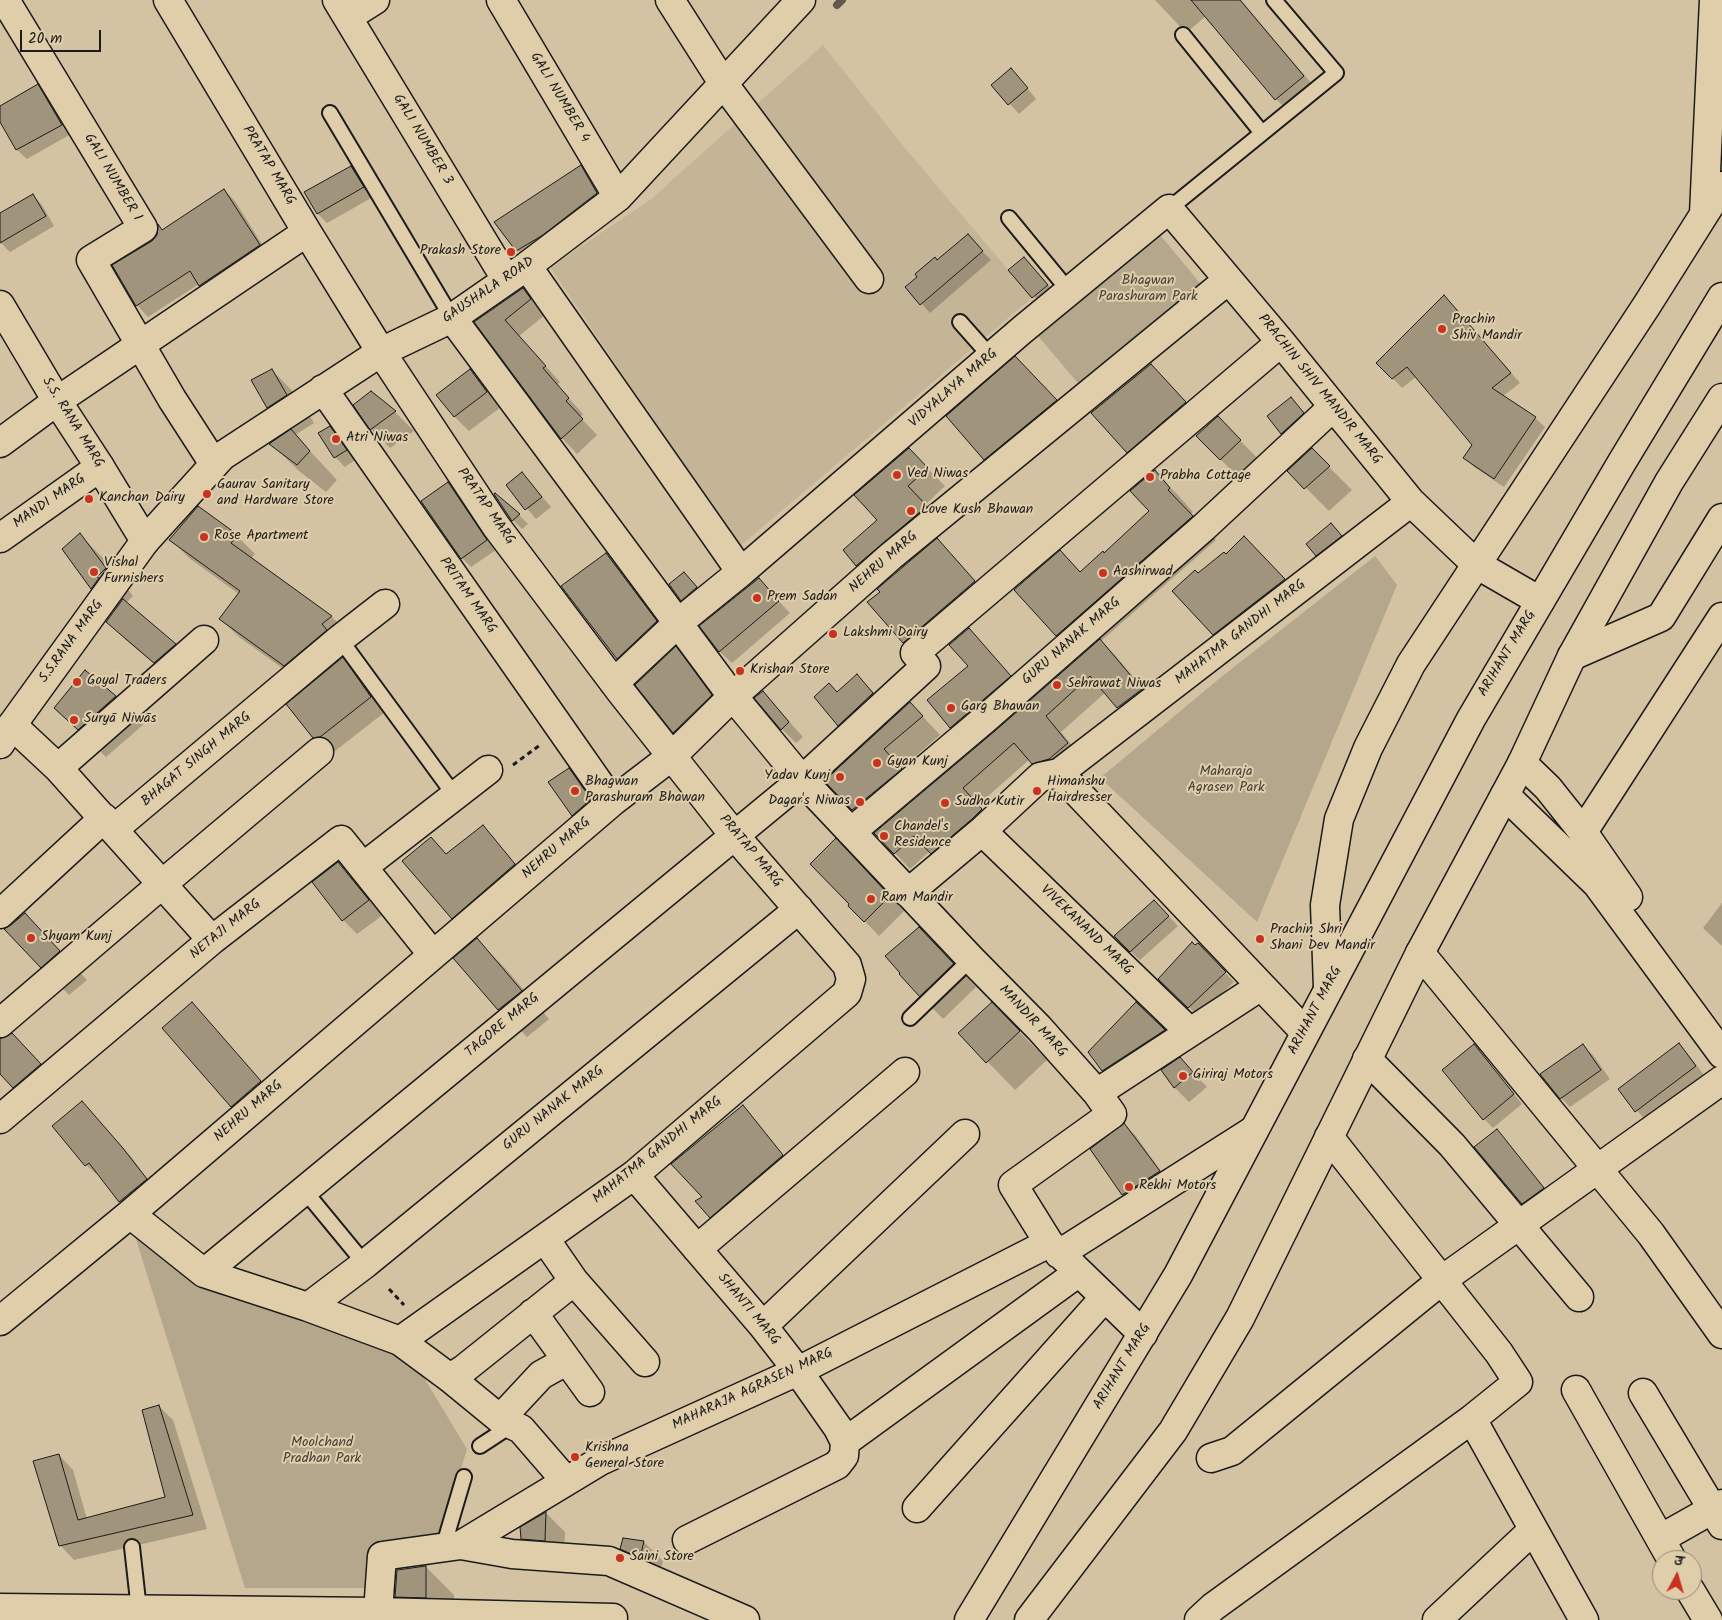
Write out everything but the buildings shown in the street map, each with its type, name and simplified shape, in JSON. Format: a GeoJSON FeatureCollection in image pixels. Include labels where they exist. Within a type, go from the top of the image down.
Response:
{"type":"FeatureCollection","features":[{"type":"Feature","properties":{"kind":"street","name":"GALI NUMBER 1"},"geometry":{"type":"LineString","coordinates":[[6,0],[143,228],[91,260],[214,464]]}},
{"type":"Feature","properties":{"kind":"street","name":"PRATAP MARG"},"geometry":{"type":"LineString","coordinates":[[168,0],[380,352],[496,526],[614,682],[734,835],[847,965],[851,979]]}},
{"type":"Feature","properties":{"kind":"street"},"geometry":{"type":"LineString","coordinates":[[343,8],[375,0]]}},
{"type":"Feature","properties":{"kind":"street","name":"GALI NUMBER 4"},"geometry":{"type":"LineString","coordinates":[[501,0],[618,197]]}},
{"type":"Feature","properties":{"kind":"street"},"geometry":{"type":"LineString","coordinates":[[670,0],[723,83],[869,279]]}},
{"type":"Feature","properties":{"kind":"street","name":"GAUSHALA ROAD"},"geometry":{"type":"LineString","coordinates":[[145,541],[222,456],[380,352],[452,318],[618,197],[801,0]]}},
{"type":"Feature","properties":{"kind":"street"},"geometry":{"type":"LineString","coordinates":[[1704,215],[1714,0]]}},
{"type":"Feature","properties":{"kind":"street","name":"GALI NUMBER 3"},"geometry":{"type":"LineString","coordinates":[[343,8],[517,272],[741,572]]}},
{"type":"Feature","properties":{"kind":"street"},"geometry":{"type":"LineString","coordinates":[[1328,988],[1325,905],[1339,819],[1368,748],[1411,664],[1647,305],[1722,186]]}},
{"type":"Feature","properties":{"kind":"street","name":"PRACHIN SHIV MANDIR MARG"},"geometry":{"type":"LineString","coordinates":[[1169,209],[1411,502],[1476,564],[1540,601]]}},
{"type":"Feature","properties":{"kind":"street","name":"VIDYALAYA MARG"},"geometry":{"type":"LineString","coordinates":[[614,682],[678,623],[741,572],[1069,291],[1169,209]]}},
{"type":"Feature","properties":{"kind":"street"},"geometry":{"type":"LineString","coordinates":[[0,443],[57,401],[307,232]]}},
{"type":"Feature","properties":{"kind":"street","name":"NEHRU MARG"},"geometry":{"type":"LineString","coordinates":[[0,1321],[130,1214],[612,802],[672,756],[733,696],[891,556],[1228,280]]}},
{"type":"Feature","properties":{"kind":"street","name":"ARIHANT MARG"},"geometry":{"type":"LineString","coordinates":[[969,1620],[1178,1275],[1471,719],[1722,297]]}},
{"type":"Feature","properties":{"kind":"street","name":"MANDIR MARG"},"geometry":{"type":"LineString","coordinates":[[452,318],[733,696],[802,780],[1039,1028],[1097,1093],[1112,1114],[1013,1185],[1062,1256],[1143,1334]]}},
{"type":"Feature","properties":{"kind":"street","name":"S.S. RANA MARG"},"geometry":{"type":"LineString","coordinates":[[4,319],[100,467],[145,541]]}},
{"type":"Feature","properties":{"kind":"street","name":"TAGORE MARG"},"geometry":{"type":"LineString","coordinates":[[204,1273],[802,780],[926,666],[915,653],[1280,342]]}},
{"type":"Feature","properties":{"kind":"street","name":"PRITAM MARG"},"geometry":{"type":"LineString","coordinates":[[323,389],[612,802]]}},
{"type":"Feature","properties":{"kind":"street"},"geometry":{"type":"LineString","coordinates":[[1029,1620],[1173,1431],[1240,1318],[1366,1059],[1420,953],[1522,764],[1572,656],[1669,482],[1722,398]]}},
{"type":"Feature","properties":{"kind":"street","name":"GURU NANAK MARG"},"geometry":{"type":"LineString","coordinates":[[852,832],[985,719],[1196,533],[1332,406]]}},
{"type":"Feature","properties":{"kind":"street","name":"MANDI MARG"},"geometry":{"type":"LineString","coordinates":[[0,538],[100,467]]}},
{"type":"Feature","properties":{"kind":"street","name":"MAHATMA GANDHI MARG"},"geometry":{"type":"LineString","coordinates":[[908,892],[982,831],[1040,777],[1058,773],[1411,502]]}},
{"type":"Feature","properties":{"kind":"street"},"geometry":{"type":"LineString","coordinates":[[1572,656],[1661,616],[1722,518]]}},
{"type":"Feature","properties":{"kind":"street","name":"S.S.RANA MARG"},"geometry":{"type":"LineString","coordinates":[[6,734],[145,541]]}},
{"type":"Feature","properties":{"kind":"street","name":"BHAGAT SINGH MARG"},"geometry":{"type":"LineString","coordinates":[[0,914],[109,824],[385,604]]}},
{"type":"Feature","properties":{"kind":"street"},"geometry":{"type":"LineString","coordinates":[[1583,832],[1722,617]]}},
{"type":"Feature","properties":{"kind":"street"},"geometry":{"type":"LineString","coordinates":[[58,768],[204,640]]}},
{"type":"Feature","properties":{"kind":"street"},"geometry":{"type":"LineString","coordinates":[[6,734],[58,768],[212,940]]}},
{"type":"Feature","properties":{"kind":"street"},"geometry":{"type":"LineString","coordinates":[[0,1023],[319,752]]}},
{"type":"Feature","properties":{"kind":"street"},"geometry":{"type":"LineString","coordinates":[[1522,764],[1548,788],[1583,832],[1722,1031]]}},
{"type":"Feature","properties":{"kind":"street"},"geometry":{"type":"LineString","coordinates":[[363,867],[488,770]]}},
{"type":"Feature","properties":{"kind":"street"},"geometry":{"type":"LineString","coordinates":[[1058,773],[1305,1032]]}},
{"type":"Feature","properties":{"kind":"street"},"geometry":{"type":"LineString","coordinates":[[1504,795],[1597,884],[1722,1054]]}},
{"type":"Feature","properties":{"kind":"street","name":"VIVEKANAND MARG"},"geometry":{"type":"LineString","coordinates":[[982,831],[1190,1032]]}},
{"type":"Feature","properties":{"kind":"street","name":"NETAJI MARG"},"geometry":{"type":"LineString","coordinates":[[0,1119],[212,940],[341,840],[433,955]]}},
{"type":"Feature","properties":{"kind":"street","name":"GURU NANAK MARG"},"geometry":{"type":"LineString","coordinates":[[308,1307],[365,1264],[798,908]]}},
{"type":"Feature","properties":{"kind":"street"},"geometry":{"type":"LineString","coordinates":[[1420,953],[1651,1234],[1722,1334]]}},
{"type":"Feature","properties":{"kind":"street","name":"MAHATMA GANDHI MARG"},"geometry":{"type":"LineString","coordinates":[[400,1341],[634,1175],[847,993],[851,979]]}},
{"type":"Feature","properties":{"kind":"street"},"geometry":{"type":"LineString","coordinates":[[1097,1093],[1261,986]]}},
{"type":"Feature","properties":{"kind":"street"},"geometry":{"type":"LineString","coordinates":[[1366,1059],[1452,1145],[1580,1297]]}},
{"type":"Feature","properties":{"kind":"street"},"geometry":{"type":"LineString","coordinates":[[697,1249],[905,1072]]}},
{"type":"Feature","properties":{"kind":"street"},"geometry":{"type":"LineString","coordinates":[[1211,1458],[1232,1451],[1442,1280],[1722,1080]]}},
{"type":"Feature","properties":{"kind":"street"},"geometry":{"type":"LineString","coordinates":[[687,1540],[837,1465],[844,1456],[845,1442],[1062,1256],[1254,1130]]}},
{"type":"Feature","properties":{"kind":"street"},"geometry":{"type":"LineString","coordinates":[[763,1326],[965,1134]]}},
{"type":"Feature","properties":{"kind":"street"},"geometry":{"type":"LineString","coordinates":[[1212,1616],[1518,1382],[1499,1353],[1329,1137]]}},
{"type":"Feature","properties":{"kind":"street","name":"SHANTI MARG"},"geometry":{"type":"LineString","coordinates":[[634,1175],[763,1326],[798,1370],[838,1428],[845,1442]]}},
{"type":"Feature","properties":{"kind":"street"},"geometry":{"type":"LineString","coordinates":[[130,1214],[204,1273],[308,1307],[400,1341],[506,1422],[521,1429],[566,1480]]}},
{"type":"Feature","properties":{"kind":"street"},"geometry":{"type":"LineString","coordinates":[[545,1239],[574,1281],[645,1362]]}},
{"type":"Feature","properties":{"kind":"street","name":"MAHARAJA AGRASEN MARG"},"geometry":{"type":"LineString","coordinates":[[452,1546],[600,1461],[798,1370],[1062,1256]]}},
{"type":"Feature","properties":{"kind":"street"},"geometry":{"type":"LineString","coordinates":[[450,1378],[464,1369],[574,1281]]}},
{"type":"Feature","properties":{"kind":"street"},"geometry":{"type":"LineString","coordinates":[[917,1508],[1104,1297]]}},
{"type":"Feature","properties":{"kind":"street"},"geometry":{"type":"LineString","coordinates":[[533,1313],[590,1392]]}},
{"type":"Feature","properties":{"kind":"street"},"geometry":{"type":"LineString","coordinates":[[506,1422],[541,1375],[566,1360]]}},
{"type":"Feature","properties":{"kind":"street"},"geometry":{"type":"LineString","coordinates":[[1576,1390],[1666,1550],[1719,1513],[1643,1392]]}},
{"type":"Feature","properties":{"kind":"street"},"geometry":{"type":"LineString","coordinates":[[1472,1419],[1533,1530],[1577,1617]]}},
{"type":"Feature","properties":{"kind":"street"},"geometry":{"type":"LineString","coordinates":[[1437,1620],[1533,1530]]}},
{"type":"Feature","properties":{"kind":"street"},"geometry":{"type":"LineString","coordinates":[[378,1612],[382,1556],[452,1546],[512,1554],[609,1561],[746,1620]]}},
{"type":"Feature","properties":{"kind":"street"},"geometry":{"type":"LineString","coordinates":[[1696,1600],[1708,1620]]}},
{"type":"Feature","properties":{"kind":"street"},"geometry":{"type":"LineString","coordinates":[[0,1608],[139,1610],[238,1616],[326,1616],[378,1612],[613,1611]]}},
{"type":"Feature","properties":{"kind":"lane"},"geometry":{"type":"LineString","coordinates":[[1169,209],[1336,73],[1274,0]]}},
{"type":"Feature","properties":{"kind":"lane"},"geometry":{"type":"LineString","coordinates":[[1183,35],[1262,133]]}},
{"type":"Feature","properties":{"kind":"lane"},"geometry":{"type":"LineString","coordinates":[[330,113],[452,318]]}},
{"type":"Feature","properties":{"kind":"lane"},"geometry":{"type":"LineString","coordinates":[[1009,218],[1069,291]]}},
{"type":"Feature","properties":{"kind":"lane"},"geometry":{"type":"LineString","coordinates":[[960,322],[991,357]]}},
{"type":"Feature","properties":{"kind":"lane"},"geometry":{"type":"LineString","coordinates":[[340,639],[455,796]]}},
{"type":"Feature","properties":{"kind":"lane"},"geometry":{"type":"LineString","coordinates":[[910,1018],[971,959]]}},
{"type":"Feature","properties":{"kind":"lane"},"geometry":{"type":"LineString","coordinates":[[304,1190],[365,1264]]}},
{"type":"Feature","properties":{"kind":"lane"},"geometry":{"type":"LineString","coordinates":[[480,1446],[506,1422]]}},
{"type":"Feature","properties":{"kind":"lane"},"geometry":{"type":"LineString","coordinates":[[452,1546],[464,1477]]}},
{"type":"Feature","properties":{"kind":"lane"},"geometry":{"type":"LineString","coordinates":[[132,1547],[139,1610]]}},
{"type":"Feature","properties":{"kind":"path"},"geometry":{"type":"LineString","coordinates":[[488,770],[504,773],[561,729]]}},
{"type":"Feature","properties":{"kind":"shaded area"},"geometry":{"type":"Polygon","coordinates":[[[823,45],[905,148],[1032,298],[739,547],[550,267],[650,200],[823,45]]]}},
{"type":"Feature","properties":{"kind":"green space","name":"Bhagwan Parashuram Park"},"geometry":{"type":"Polygon","coordinates":[[[1161,236],[1204,288],[1082,388],[1038,336],[1161,236]]]}},
{"type":"Feature","properties":{"kind":"green space","name":"Maharaja Agrasen Park"},"geometry":{"type":"Polygon","coordinates":[[[1375,556],[1397,585],[1257,922],[1100,778],[1220,678],[1375,556]]]}},
{"type":"Feature","properties":{"kind":"green space","name":"Moolchand Pradhan Park"},"geometry":{"type":"Polygon","coordinates":[[[135,1236],[197,1283],[226,1297],[295,1319],[415,1363],[467,1449],[441,1535],[378,1553],[374,1588],[245,1588],[135,1236]]]}},
{"type":"Feature","properties":{"kind":"waterway"},"geometry":{"type":"LineString","coordinates":[[837,5],[842,0]]}},
{"type":"Feature","properties":{"kind":"place","name":"Prakash Store"},"geometry":{"type":"Point","coordinates":[511,252]}},
{"type":"Feature","properties":{"kind":"place","name":"Prachin Shiv Mandir"},"geometry":{"type":"Point","coordinates":[1442,329]}},
{"type":"Feature","properties":{"kind":"place","name":"Atri Niwas"},"geometry":{"type":"Point","coordinates":[336,439]}},
{"type":"Feature","properties":{"kind":"place","name":"Ved Niwas"},"geometry":{"type":"Point","coordinates":[897,475]}},
{"type":"Feature","properties":{"kind":"place","name":"Prabha Cottage"},"geometry":{"type":"Point","coordinates":[1150,477]}},
{"type":"Feature","properties":{"kind":"place","name":"Gaurav Sanitary and Hardware Store"},"geometry":{"type":"Point","coordinates":[207,494]}},
{"type":"Feature","properties":{"kind":"place","name":"Kanchan Dairy"},"geometry":{"type":"Point","coordinates":[89,499]}},
{"type":"Feature","properties":{"kind":"place","name":"Love Kush Bhawan"},"geometry":{"type":"Point","coordinates":[911,511]}},
{"type":"Feature","properties":{"kind":"place","name":"Rose Apartment"},"geometry":{"type":"Point","coordinates":[204,537]}},
{"type":"Feature","properties":{"kind":"place","name":"Vishal Furnishers"},"geometry":{"type":"Point","coordinates":[94,572]}},
{"type":"Feature","properties":{"kind":"place","name":"Aashirwad"},"geometry":{"type":"Point","coordinates":[1103,573]}},
{"type":"Feature","properties":{"kind":"place","name":"Prem Sadan"},"geometry":{"type":"Point","coordinates":[757,598]}},
{"type":"Feature","properties":{"kind":"place","name":"Lakshmi Dairy"},"geometry":{"type":"Point","coordinates":[833,634]}},
{"type":"Feature","properties":{"kind":"place","name":"Krishan Store"},"geometry":{"type":"Point","coordinates":[740,671]}},
{"type":"Feature","properties":{"kind":"place","name":"Goyal Traders"},"geometry":{"type":"Point","coordinates":[77,682]}},
{"type":"Feature","properties":{"kind":"place","name":"Sehrawat Niwas"},"geometry":{"type":"Point","coordinates":[1057,685]}},
{"type":"Feature","properties":{"kind":"place","name":"Garg Bhawan"},"geometry":{"type":"Point","coordinates":[951,708]}},
{"type":"Feature","properties":{"kind":"place","name":"Suryā Niwās"},"geometry":{"type":"Point","coordinates":[74,720]}},
{"type":"Feature","properties":{"kind":"place","name":"Gyan Kunj"},"geometry":{"type":"Point","coordinates":[877,763]}},
{"type":"Feature","properties":{"kind":"place","name":"Yadav Kunj"},"geometry":{"type":"Point","coordinates":[840,777]}},
{"type":"Feature","properties":{"kind":"place","name":"Bhagwan Parashuram Bhawan"},"geometry":{"type":"Point","coordinates":[575,791]}},
{"type":"Feature","properties":{"kind":"place","name":"Himanshu Hairdresser"},"geometry":{"type":"Point","coordinates":[1037,791]}},
{"type":"Feature","properties":{"kind":"place","name":"Dagar's Niwas"},"geometry":{"type":"Point","coordinates":[860,802]}},
{"type":"Feature","properties":{"kind":"place","name":"Sudha Kutir"},"geometry":{"type":"Point","coordinates":[945,803]}},
{"type":"Feature","properties":{"kind":"place","name":"Chandel's Residence"},"geometry":{"type":"Point","coordinates":[884,836]}},
{"type":"Feature","properties":{"kind":"place","name":"Ram Mandir"},"geometry":{"type":"Point","coordinates":[871,899]}},
{"type":"Feature","properties":{"kind":"place","name":"Shyam Kunj"},"geometry":{"type":"Point","coordinates":[31,938]}},
{"type":"Feature","properties":{"kind":"place","name":"Prachin Shri Shani Dev Mandir"},"geometry":{"type":"Point","coordinates":[1260,939]}},
{"type":"Feature","properties":{"kind":"place","name":"Giriraj Motors"},"geometry":{"type":"Point","coordinates":[1183,1076]}},
{"type":"Feature","properties":{"kind":"place","name":"Rekhi Motors"},"geometry":{"type":"Point","coordinates":[1129,1187]}},
{"type":"Feature","properties":{"kind":"place","name":"Krishna General Store"},"geometry":{"type":"Point","coordinates":[575,1457]}},
{"type":"Feature","properties":{"kind":"place","name":"Saini Store"},"geometry":{"type":"Point","coordinates":[620,1558]}}]}
